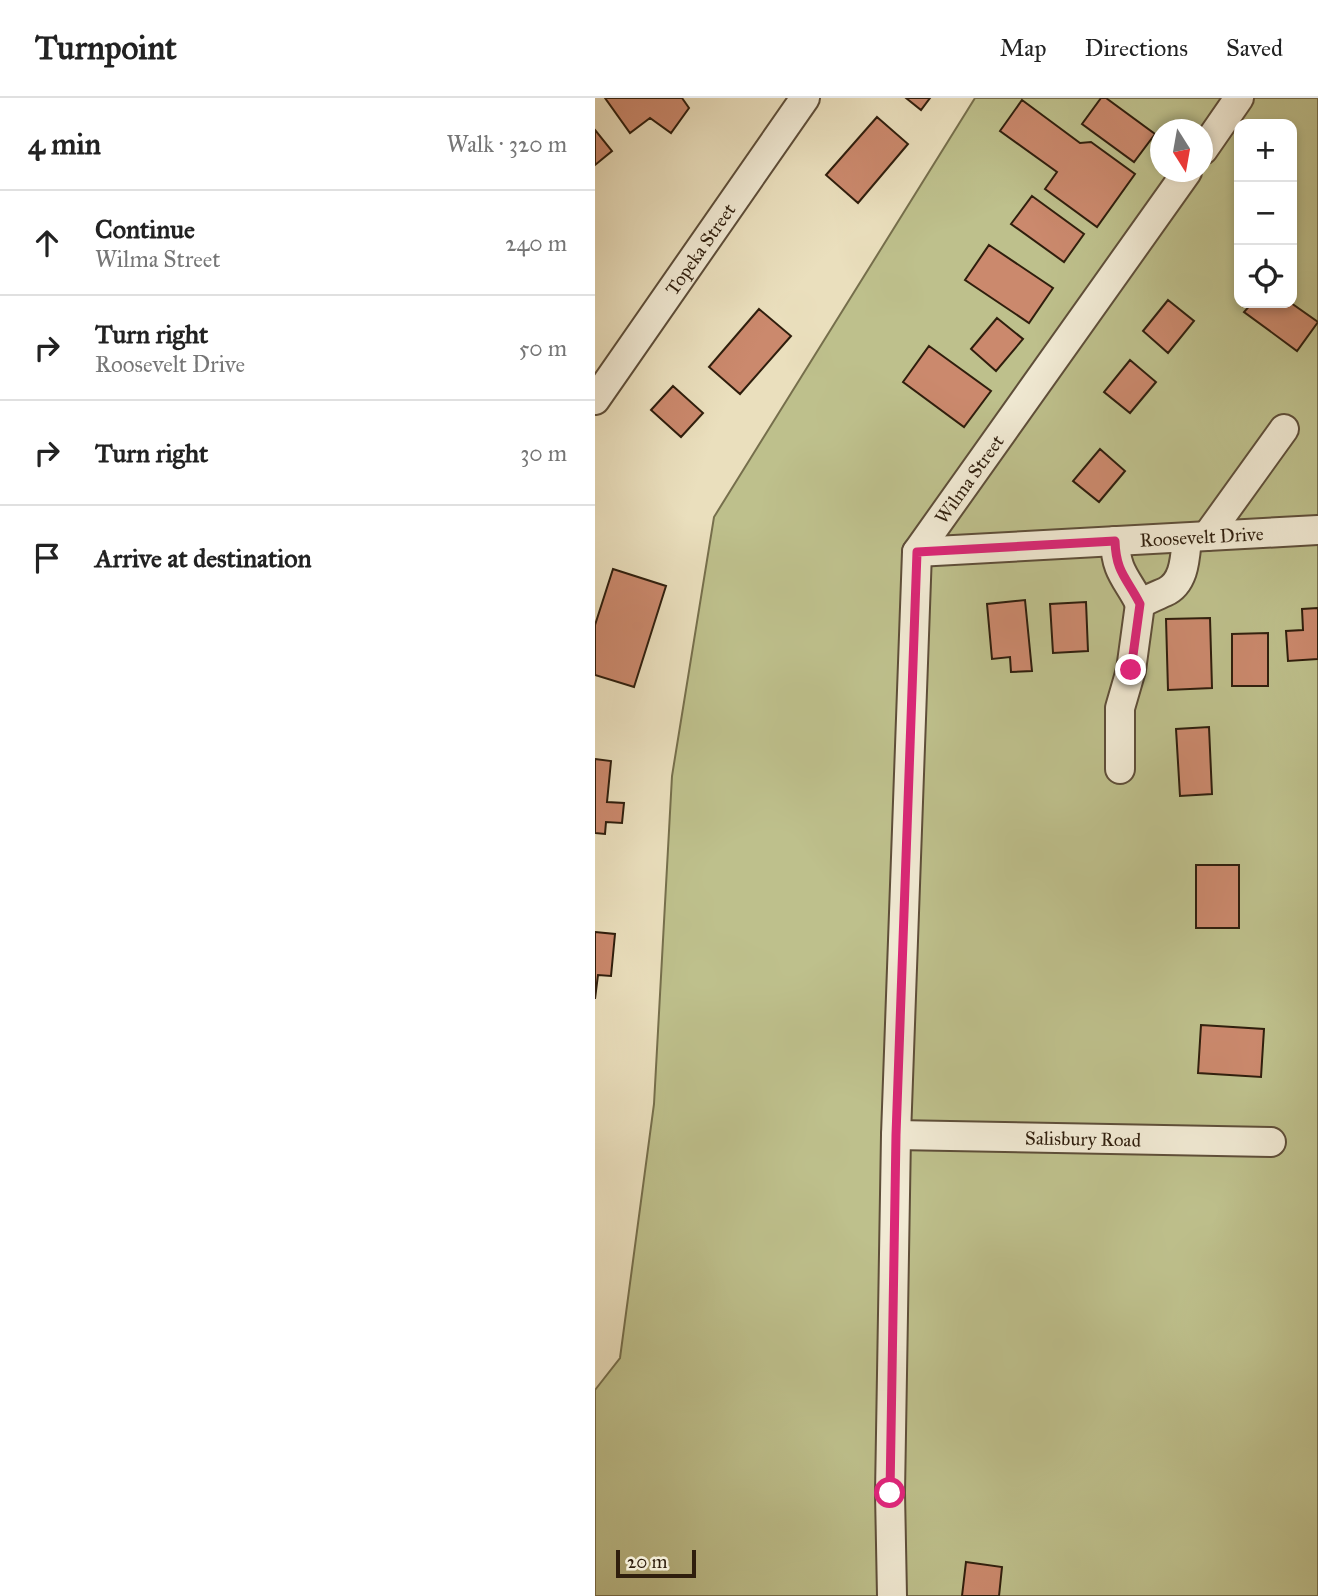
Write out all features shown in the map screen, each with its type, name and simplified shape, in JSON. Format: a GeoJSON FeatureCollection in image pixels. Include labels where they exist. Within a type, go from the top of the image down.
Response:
{"type":"FeatureCollection","features":[{"type":"Feature","properties":{"kind":"street","name":"Topeka Street"},"geometry":{"type":"LineString","coordinates":[[595,400],[805,98]]}},
{"type":"Feature","properties":{"kind":"street"},"geometry":{"type":"LineString","coordinates":[[1213,135],[1240,98]]}},
{"type":"Feature","properties":{"kind":"street","name":"Wilma Street"},"geometry":{"type":"LineString","coordinates":[[917,552],[1180,182]]}},
{"type":"Feature","properties":{"kind":"street"},"geometry":{"type":"LineString","coordinates":[[1140,604],[1168,591],[1181,578],[1197,537],[1284,429]]}},
{"type":"Feature","properties":{"kind":"street","name":"Roosevelt Drive"},"geometry":{"type":"LineString","coordinates":[[917,552],[1318,530]]}},
{"type":"Feature","properties":{"kind":"street"},"geometry":{"type":"LineString","coordinates":[[1115,541],[1115,560],[1121,576],[1140,604],[1131,670],[1120,708],[1119,769]]}},
{"type":"Feature","properties":{"kind":"street"},"geometry":{"type":"LineString","coordinates":[[892,1596],[890,1493],[896,1135],[917,552]]}},
{"type":"Feature","properties":{"kind":"street","name":"Salisbury Road"},"geometry":{"type":"LineString","coordinates":[[896,1135],[1271,1142]]}},
{"type":"Feature","properties":{"kind":"green space"},"geometry":{"type":"Polygon","coordinates":[[[975,98],[1318,98],[1318,1596],[595,1596],[595,1390],[620,1358],[654,1104],[672,776],[714,517],[975,98]]]}},
{"type":"Feature","properties":{"kind":"building"},"geometry":{"type":"Polygon","coordinates":[[[605,98],[682,98],[689,108],[671,133],[650,118],[630,133],[605,98]]]}},
{"type":"Feature","properties":{"kind":"building"},"geometry":{"type":"Polygon","coordinates":[[[906,98],[930,98],[921,110],[906,98]]]}},
{"type":"Feature","properties":{"kind":"building"},"geometry":{"type":"Polygon","coordinates":[[[1101,98],[1106,98],[1150,130],[1150,141],[1134,162],[1082,124],[1101,98]]]}},
{"type":"Feature","properties":{"kind":"building"},"geometry":{"type":"Polygon","coordinates":[[[1022,100],[1080,143],[1091,142],[1135,174],[1097,227],[1045,189],[1057,172],[1000,131],[1022,100]]]}},
{"type":"Feature","properties":{"kind":"building"},"geometry":{"type":"Polygon","coordinates":[[[877,117],[908,144],[858,203],[826,175],[877,117]]]}},
{"type":"Feature","properties":{"kind":"building"},"geometry":{"type":"Polygon","coordinates":[[[595,130],[612,151],[595,165],[595,130]]]}},
{"type":"Feature","properties":{"kind":"building"},"geometry":{"type":"Polygon","coordinates":[[[1032,196],[1084,234],[1064,262],[1011,224],[1032,196]]]}},
{"type":"Feature","properties":{"kind":"building"},"geometry":{"type":"Polygon","coordinates":[[[989,245],[1053,288],[1029,323],[965,280],[989,245]]]}},
{"type":"Feature","properties":{"kind":"building"},"geometry":{"type":"Polygon","coordinates":[[[1168,300],[1194,321],[1168,353],[1143,331],[1168,300]]]}},
{"type":"Feature","properties":{"kind":"building"},"geometry":{"type":"Polygon","coordinates":[[[1297,307],[1318,322],[1297,351],[1244,312],[1248,308],[1297,307]]]}},
{"type":"Feature","properties":{"kind":"building"},"geometry":{"type":"Polygon","coordinates":[[[759,309],[791,336],[740,394],[709,367],[759,309]]]}},
{"type":"Feature","properties":{"kind":"building"},"geometry":{"type":"Polygon","coordinates":[[[997,318],[1023,339],[996,371],[971,349],[997,318]]]}},
{"type":"Feature","properties":{"kind":"building"},"geometry":{"type":"Polygon","coordinates":[[[929,346],[991,391],[964,427],[903,382],[929,346]]]}},
{"type":"Feature","properties":{"kind":"building"},"geometry":{"type":"Polygon","coordinates":[[[1130,360],[1156,382],[1130,413],[1104,392],[1130,360]]]}},
{"type":"Feature","properties":{"kind":"building"},"geometry":{"type":"Polygon","coordinates":[[[673,386],[703,413],[681,437],[651,410],[673,386]]]}},
{"type":"Feature","properties":{"kind":"building"},"geometry":{"type":"Polygon","coordinates":[[[1100,449],[1125,471],[1099,502],[1073,481],[1100,449]]]}},
{"type":"Feature","properties":{"kind":"building"},"geometry":{"type":"Polygon","coordinates":[[[613,569],[666,586],[634,687],[595,675],[595,625],[613,569]]]}},
{"type":"Feature","properties":{"kind":"building"},"geometry":{"type":"Polygon","coordinates":[[[1025,600],[1032,671],[1011,672],[1010,657],[992,659],[987,604],[1025,600]]]}},
{"type":"Feature","properties":{"kind":"building"},"geometry":{"type":"Polygon","coordinates":[[[1086,602],[1088,651],[1053,653],[1050,604],[1086,602]]]}},
{"type":"Feature","properties":{"kind":"building"},"geometry":{"type":"Polygon","coordinates":[[[1318,608],[1318,659],[1288,661],[1286,631],[1303,630],[1302,609],[1318,608]]]}},
{"type":"Feature","properties":{"kind":"building"},"geometry":{"type":"Polygon","coordinates":[[[1210,618],[1212,688],[1168,690],[1166,619],[1210,618]]]}},
{"type":"Feature","properties":{"kind":"building"},"geometry":{"type":"Polygon","coordinates":[[[1268,633],[1268,686],[1232,686],[1232,634],[1268,633]]]}},
{"type":"Feature","properties":{"kind":"building"},"geometry":{"type":"Polygon","coordinates":[[[1209,727],[1212,794],[1180,796],[1176,729],[1209,727]]]}},
{"type":"Feature","properties":{"kind":"building"},"geometry":{"type":"Polygon","coordinates":[[[595,759],[611,761],[607,802],[624,803],[622,823],[606,822],[605,834],[595,833],[595,759]]]}},
{"type":"Feature","properties":{"kind":"building"},"geometry":{"type":"Polygon","coordinates":[[[1196,865],[1239,865],[1239,928],[1196,928],[1196,865]]]}},
{"type":"Feature","properties":{"kind":"building"},"geometry":{"type":"Polygon","coordinates":[[[595,932],[615,934],[611,976],[598,975],[595,999],[595,932]]]}},
{"type":"Feature","properties":{"kind":"building"},"geometry":{"type":"Polygon","coordinates":[[[1201,1025],[1264,1029],[1261,1077],[1198,1073],[1201,1025]]]}},
{"type":"Feature","properties":{"kind":"building"},"geometry":{"type":"Polygon","coordinates":[[[966,1562],[1002,1567],[999,1596],[962,1596],[966,1562]]]}},
{"type":"Feature","properties":{"kind":"route"},"geometry":{"type":"LineString","coordinates":[[890,1493],[896,1135],[917,552],[1115,541],[1115,560],[1121,576],[1140,604],[1131,670]]}}]}
